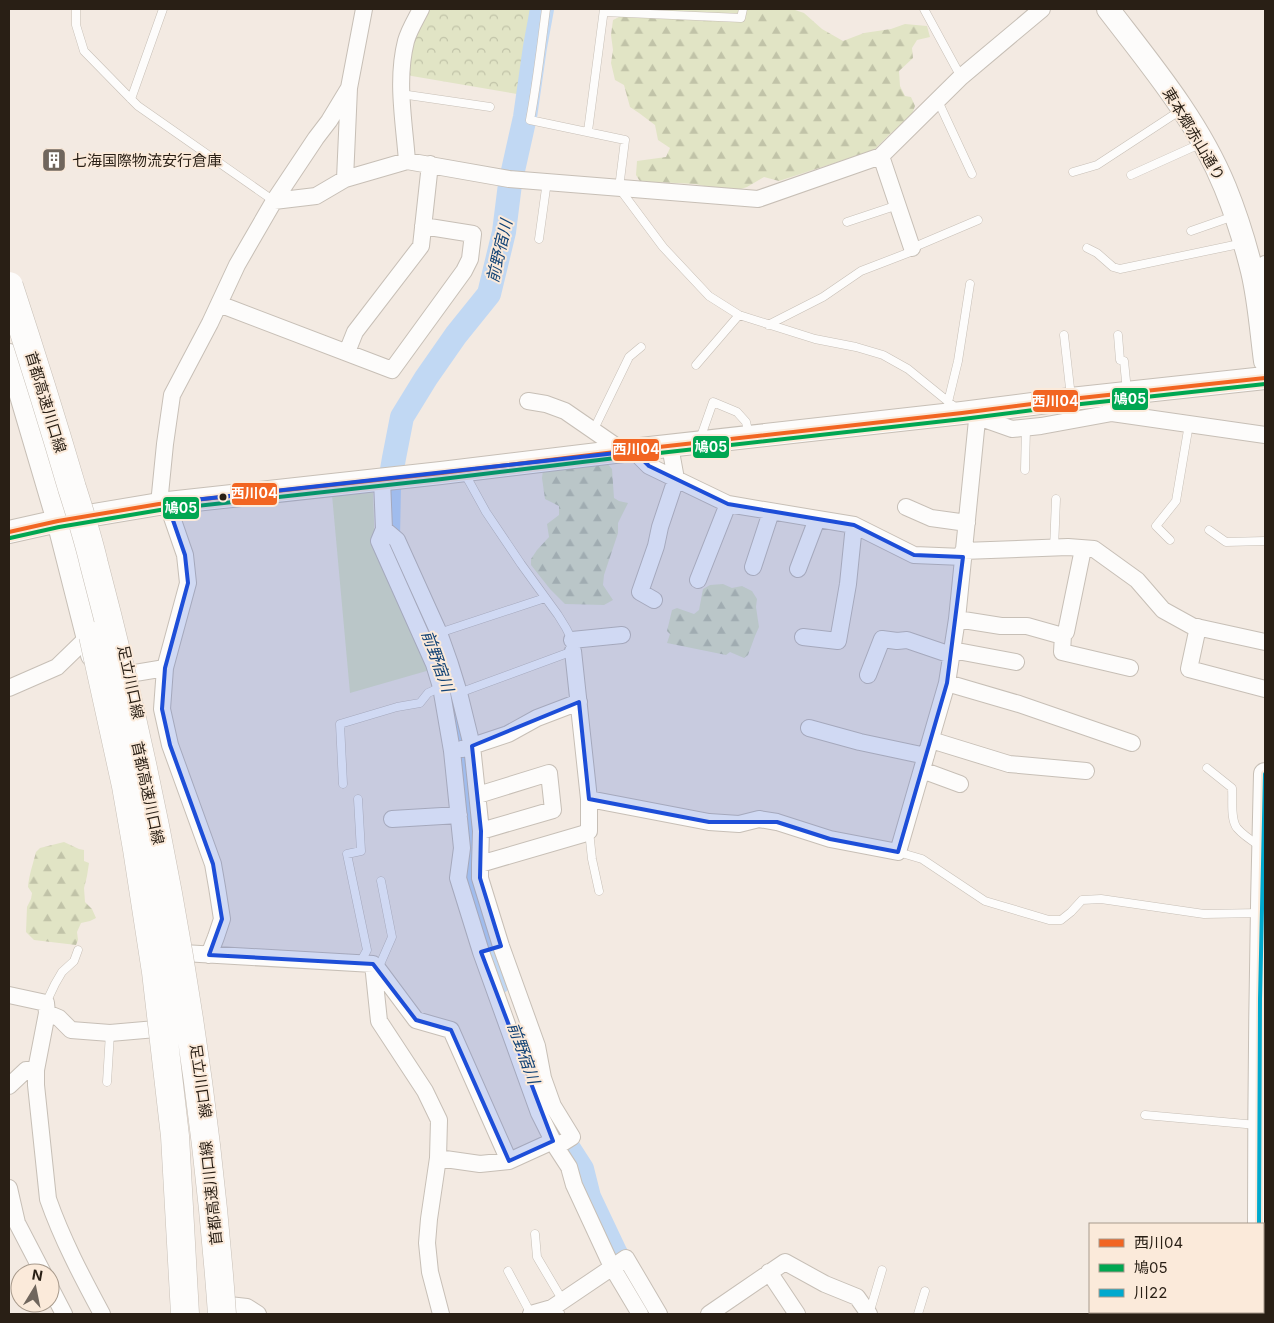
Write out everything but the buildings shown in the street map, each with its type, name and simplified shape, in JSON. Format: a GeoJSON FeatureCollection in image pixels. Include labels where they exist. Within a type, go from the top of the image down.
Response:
{"type":"FeatureCollection","features":[{"type":"Feature","properties":{"kind":"highway","name":"首都高速川口線"},"geometry":{"type":"LineString","coordinates":[[9,286],[42,386],[94,562],[144,773],[162,858],[192,1038],[227,1311]]}},
{"type":"Feature","properties":{"kind":"highway","name":"首都高速川口線"},"geometry":{"type":"LineString","coordinates":[[9,340],[42,444],[77,570],[126,786],[156,972],[174,1126],[178,1184],[180,1314]]}},
{"type":"Feature","properties":{"kind":"main road","name":"東本郷赤山通り"},"geometry":{"type":"LineString","coordinates":[[1108,9],[1155,70],[1182,110],[1210,155],[1225,187],[1244,243],[1259,268],[1265,361]]}},
{"type":"Feature","properties":{"kind":"main road","name":"足立川口線"},"geometry":{"type":"LineString","coordinates":[[9,270],[58,414],[117,618],[171,861],[215,1175],[227,1311]]}},
{"type":"Feature","properties":{"kind":"main road"},"geometry":{"type":"LineString","coordinates":[[9,355],[58,520],[88,638],[119,779],[148,961],[156,1029],[172,1179],[180,1314]]}},
{"type":"Feature","properties":{"kind":"main road"},"geometry":{"type":"LineString","coordinates":[[9,532],[58,520],[163,504],[441,474],[966,410],[1072,399],[1116,401],[1265,378]]}},
{"type":"Feature","properties":{"kind":"main road"},"geometry":{"type":"LineString","coordinates":[[1259,1223],[1265,774]]}},
{"type":"Feature","properties":{"kind":"street"},"geometry":{"type":"LineString","coordinates":[[345,179],[349,88],[364,9]]}},
{"type":"Feature","properties":{"kind":"street"},"geometry":{"type":"LineString","coordinates":[[408,161],[401,94],[401,72],[406,39],[421,9]]}},
{"type":"Feature","properties":{"kind":"street"},"geometry":{"type":"LineString","coordinates":[[274,201],[316,196],[345,179],[408,161],[509,179],[758,200],[881,156],[961,77],[1042,9]]}},
{"type":"Feature","properties":{"kind":"street"},"geometry":{"type":"LineString","coordinates":[[209,955],[222,919],[213,864],[170,745],[162,709],[165,668],[188,583],[185,555],[163,504],[165,444],[172,395],[238,265],[274,201],[329,121],[349,88]]}},
{"type":"Feature","properties":{"kind":"street"},"geometry":{"type":"LineString","coordinates":[[881,156],[912,248]]}},
{"type":"Feature","properties":{"kind":"street"},"geometry":{"type":"LineString","coordinates":[[347,352],[355,332],[421,246],[430,164]]}},
{"type":"Feature","properties":{"kind":"street"},"geometry":{"type":"LineString","coordinates":[[219,304],[392,370],[464,271],[470,259],[473,234],[423,226]]}},
{"type":"Feature","properties":{"kind":"street"},"geometry":{"type":"LineString","coordinates":[[528,401],[546,404],[565,411],[649,466],[728,504],[854,525],[914,555],[963,554],[1068,547],[1094,550],[1136,580],[1163,610],[1192,626],[1265,642]]}},
{"type":"Feature","properties":{"kind":"street"},"geometry":{"type":"LineString","coordinates":[[589,799],[709,822],[739,824],[759,819],[777,822],[830,839],[898,852],[947,683],[967,523],[966,410],[1012,429],[1041,426],[1116,401],[1189,424],[1265,434]]}},
{"type":"Feature","properties":{"kind":"street"},"geometry":{"type":"LineString","coordinates":[[654,600],[640,592],[676,479],[670,446]]}},
{"type":"Feature","properties":{"kind":"street"},"geometry":{"type":"LineString","coordinates":[[382,480],[384,529],[379,542],[434,664],[441,687],[452,750],[462,848],[458,878],[481,952],[539,1113],[554,1144],[569,1167],[574,1185],[612,1267],[640,1314]]}},
{"type":"Feature","properties":{"kind":"street"},"geometry":{"type":"LineString","coordinates":[[698,580],[728,504]]}},
{"type":"Feature","properties":{"kind":"street"},"geometry":{"type":"LineString","coordinates":[[906,507],[931,518],[967,523]]}},
{"type":"Feature","properties":{"kind":"street"},"geometry":{"type":"LineString","coordinates":[[753,566],[772,512]]}},
{"type":"Feature","properties":{"kind":"street"},"geometry":{"type":"LineString","coordinates":[[798,569],[817,519]]}},
{"type":"Feature","properties":{"kind":"street"},"geometry":{"type":"LineString","coordinates":[[803,637],[838,641],[848,584],[854,525]]}},
{"type":"Feature","properties":{"kind":"street"},"geometry":{"type":"LineString","coordinates":[[384,529],[397,540],[439,633],[459,693],[472,746],[482,831],[480,878],[501,946],[537,1046],[543,1078],[553,1106],[572,1137],[509,1161],[480,1164],[438,1158]]}},
{"type":"Feature","properties":{"kind":"street"},"geometry":{"type":"LineString","coordinates":[[1083,548],[1066,632],[1063,635],[1062,652],[1130,668]]}},
{"type":"Feature","properties":{"kind":"street"},"geometry":{"type":"LineString","coordinates":[[9,688],[57,668],[88,638],[117,618]]}},
{"type":"Feature","properties":{"kind":"street"},"geometry":{"type":"LineString","coordinates":[[956,619],[1001,626],[1027,626],[1063,635]]}},
{"type":"Feature","properties":{"kind":"street"},"geometry":{"type":"LineString","coordinates":[[1198,627],[1189,669],[1265,689]]}},
{"type":"Feature","properties":{"kind":"street"},"geometry":{"type":"LineString","coordinates":[[480,864],[589,831],[589,799],[572,646],[622,635]]}},
{"type":"Feature","properties":{"kind":"street"},"geometry":{"type":"LineString","coordinates":[[868,675],[882,639],[907,640],[951,653],[1016,662]]}},
{"type":"Feature","properties":{"kind":"street"},"geometry":{"type":"LineString","coordinates":[[129,674],[165,668]]}},
{"type":"Feature","properties":{"kind":"street"},"geometry":{"type":"LineString","coordinates":[[947,683],[1019,704],[1132,742]]}},
{"type":"Feature","properties":{"kind":"street"},"geometry":{"type":"LineString","coordinates":[[452,750],[472,746],[508,734],[537,718],[578,702]]}},
{"type":"Feature","properties":{"kind":"street"},"geometry":{"type":"LineString","coordinates":[[809,728],[924,763],[960,784]]}},
{"type":"Feature","properties":{"kind":"street"},"geometry":{"type":"LineString","coordinates":[[931,740],[1009,764],[1086,771]]}},
{"type":"Feature","properties":{"kind":"street"},"geometry":{"type":"LineString","coordinates":[[478,796],[549,774],[553,810],[482,831]]}},
{"type":"Feature","properties":{"kind":"street"},"geometry":{"type":"LineString","coordinates":[[392,819],[459,815]]}},
{"type":"Feature","properties":{"kind":"street"},"geometry":{"type":"LineString","coordinates":[[481,952],[501,946]]}},
{"type":"Feature","properties":{"kind":"street"},"geometry":{"type":"LineString","coordinates":[[183,953],[370,965],[416,1020],[451,1030],[509,1161]]}},
{"type":"Feature","properties":{"kind":"street"},"geometry":{"type":"LineString","coordinates":[[370,965],[379,1021],[425,1091],[439,1120],[438,1158],[427,1243],[430,1272],[441,1314]]}},
{"type":"Feature","properties":{"kind":"street"},"geometry":{"type":"LineString","coordinates":[[9,995],[47,1008],[71,1030],[110,1033],[156,1029]]}},
{"type":"Feature","properties":{"kind":"street"},"geometry":{"type":"LineString","coordinates":[[47,1008],[36,1070],[36,1085],[48,1200],[80,1272],[102,1314]]}},
{"type":"Feature","properties":{"kind":"street"},"geometry":{"type":"LineString","coordinates":[[9,1086],[26,1070],[36,1070]]}},
{"type":"Feature","properties":{"kind":"street"},"geometry":{"type":"LineString","coordinates":[[9,1188],[13,1226],[37,1263]]}},
{"type":"Feature","properties":{"kind":"street"},"geometry":{"type":"LineString","coordinates":[[531,1314],[557,1307],[626,1258],[659,1314]]}},
{"type":"Feature","properties":{"kind":"street"},"geometry":{"type":"LineString","coordinates":[[709,1314],[786,1262],[825,1284],[857,1297],[869,1314]]}},
{"type":"Feature","properties":{"kind":"street"},"geometry":{"type":"LineString","coordinates":[[769,1272],[797,1314]]}},
{"type":"Feature","properties":{"kind":"street"},"geometry":{"type":"LineString","coordinates":[[227,1311],[247,1307],[258,1314]]}},
{"type":"Feature","properties":{"kind":"lane"},"geometry":{"type":"LineString","coordinates":[[76,9],[76,24],[84,51],[138,106],[274,201]]}},
{"type":"Feature","properties":{"kind":"lane"},"geometry":{"type":"LineString","coordinates":[[131,99],[162,9]]}},
{"type":"Feature","properties":{"kind":"lane"},"geometry":{"type":"LineString","coordinates":[[546,9],[530,120],[624,140],[619,188],[662,247],[709,296],[739,315],[768,325],[815,339],[856,347],[883,355],[908,369],[966,410]]}},
{"type":"Feature","properties":{"kind":"lane"},"geometry":{"type":"LineString","coordinates":[[588,131],[604,10],[741,18],[743,9]]}},
{"type":"Feature","properties":{"kind":"lane"},"geometry":{"type":"LineString","coordinates":[[924,9],[961,77]]}},
{"type":"Feature","properties":{"kind":"lane"},"geometry":{"type":"LineString","coordinates":[[401,94],[490,107]]}},
{"type":"Feature","properties":{"kind":"lane"},"geometry":{"type":"LineString","coordinates":[[938,101],[972,174]]}},
{"type":"Feature","properties":{"kind":"lane"},"geometry":{"type":"LineString","coordinates":[[1073,172],[1097,165],[1182,110]]}},
{"type":"Feature","properties":{"kind":"lane"},"geometry":{"type":"LineString","coordinates":[[1131,175],[1202,143]]}},
{"type":"Feature","properties":{"kind":"lane"},"geometry":{"type":"LineString","coordinates":[[539,239],[547,181]]}},
{"type":"Feature","properties":{"kind":"lane"},"geometry":{"type":"LineString","coordinates":[[847,222],[898,205]]}},
{"type":"Feature","properties":{"kind":"lane"},"geometry":{"type":"LineString","coordinates":[[1191,231],[1235,216]]}},
{"type":"Feature","properties":{"kind":"lane"},"geometry":{"type":"LineString","coordinates":[[768,325],[824,297],[861,271],[913,251],[912,248],[978,220]]}},
{"type":"Feature","properties":{"kind":"lane"},"geometry":{"type":"LineString","coordinates":[[1087,248],[1097,253],[1113,267],[1120,269],[1244,243]]}},
{"type":"Feature","properties":{"kind":"lane"},"geometry":{"type":"LineString","coordinates":[[966,410],[958,361],[970,284]]}},
{"type":"Feature","properties":{"kind":"lane"},"geometry":{"type":"LineString","coordinates":[[696,365],[739,315]]}},
{"type":"Feature","properties":{"kind":"lane"},"geometry":{"type":"LineString","coordinates":[[1064,334],[1072,399]]}},
{"type":"Feature","properties":{"kind":"lane"},"geometry":{"type":"LineString","coordinates":[[1116,401],[1124,362],[1120,360],[1118,335]]}},
{"type":"Feature","properties":{"kind":"lane"},"geometry":{"type":"LineString","coordinates":[[594,429],[629,357],[642,347]]}},
{"type":"Feature","properties":{"kind":"lane"},"geometry":{"type":"LineString","coordinates":[[698,443],[713,402],[737,412],[746,422],[749,437]]}},
{"type":"Feature","properties":{"kind":"lane"},"geometry":{"type":"LineString","coordinates":[[1170,540],[1156,526],[1176,501],[1189,424]]}},
{"type":"Feature","properties":{"kind":"lane"},"geometry":{"type":"LineString","coordinates":[[1026,427],[1026,470]]}},
{"type":"Feature","properties":{"kind":"lane"},"geometry":{"type":"LineString","coordinates":[[459,693],[572,646],[558,615],[486,512],[463,471]]}},
{"type":"Feature","properties":{"kind":"lane"},"geometry":{"type":"LineString","coordinates":[[1054,549],[1056,499]]}},
{"type":"Feature","properties":{"kind":"lane"},"geometry":{"type":"LineString","coordinates":[[1209,530],[1226,542],[1265,541]]}},
{"type":"Feature","properties":{"kind":"lane"},"geometry":{"type":"LineString","coordinates":[[439,633],[545,598]]}},
{"type":"Feature","properties":{"kind":"lane"},"geometry":{"type":"LineString","coordinates":[[343,784],[340,724],[397,707],[420,703],[428,693],[441,687]]}},
{"type":"Feature","properties":{"kind":"lane"},"geometry":{"type":"LineString","coordinates":[[1206,768],[1232,788],[1232,815],[1236,827],[1263,849]]}},
{"type":"Feature","properties":{"kind":"lane"},"geometry":{"type":"LineString","coordinates":[[358,799],[361,851],[347,854],[370,965]]}},
{"type":"Feature","properties":{"kind":"lane"},"geometry":{"type":"LineString","coordinates":[[589,831],[592,859],[599,891]]}},
{"type":"Feature","properties":{"kind":"lane"},"geometry":{"type":"LineString","coordinates":[[898,852],[922,859],[984,900],[1049,920],[1061,920],[1082,900],[1100,899],[1204,914],[1262,913]]}},
{"type":"Feature","properties":{"kind":"lane"},"geometry":{"type":"LineString","coordinates":[[370,965],[392,937],[381,881]]}},
{"type":"Feature","properties":{"kind":"lane"},"geometry":{"type":"LineString","coordinates":[[47,1008],[55,984],[62,972],[74,961],[78,950]]}},
{"type":"Feature","properties":{"kind":"lane"},"geometry":{"type":"LineString","coordinates":[[107,1082],[110,1033]]}},
{"type":"Feature","properties":{"kind":"lane"},"geometry":{"type":"LineString","coordinates":[[1145,1116],[1259,1126]]}},
{"type":"Feature","properties":{"kind":"lane"},"geometry":{"type":"LineString","coordinates":[[535,1234],[537,1257],[557,1307]]}},
{"type":"Feature","properties":{"kind":"lane"},"geometry":{"type":"LineString","coordinates":[[869,1314],[882,1270]]}},
{"type":"Feature","properties":{"kind":"lane"},"geometry":{"type":"LineString","coordinates":[[508,1271],[531,1314]]}},
{"type":"Feature","properties":{"kind":"lane"},"geometry":{"type":"LineString","coordinates":[[918,1314],[925,1291]]}},
{"type":"Feature","properties":{"kind":"lane"},"geometry":{"type":"LineString","coordinates":[[1214,1313],[1228,1314]]}},
{"type":"Feature","properties":{"kind":"highlighted area"},"geometry":{"type":"Polygon","coordinates":[[[634,451],[649,466],[728,504],[854,525],[914,555],[963,557],[947,683],[898,852],[830,839],[777,822],[709,822],[589,799],[579,702],[472,746],[481,831],[480,878],[501,946],[481,952],[553,1141],[509,1161],[451,1030],[416,1020],[373,964],[209,955],[222,919],[213,864],[170,745],[162,709],[165,668],[188,583],[185,555],[167,503],[634,451]]]}},
{"type":"Feature","properties":{"kind":"green space"},"geometry":{"type":"Polygon","coordinates":[[[424,9],[541,9],[529,96],[406,75],[410,44],[424,9]]]}},
{"type":"Feature","properties":{"kind":"green space"},"geometry":{"type":"Polygon","coordinates":[[[616,9],[792,9],[804,13],[822,29],[843,41],[864,33],[891,29],[905,24],[927,26],[930,37],[917,40],[912,48],[913,58],[899,71],[900,86],[905,96],[911,97],[915,106],[911,117],[874,150],[779,181],[764,177],[747,187],[732,192],[695,184],[641,183],[636,175],[637,161],[666,157],[670,148],[658,140],[655,125],[630,107],[624,85],[615,80],[611,63],[613,50],[611,35],[613,20],[619,17],[616,9]]]}},
{"type":"Feature","properties":{"kind":"green space"},"geometry":{"type":"Polygon","coordinates":[[[606,462],[612,469],[614,498],[628,503],[618,523],[618,533],[604,575],[603,585],[613,600],[604,605],[565,604],[531,565],[531,559],[549,537],[547,524],[559,515],[559,506],[545,499],[542,478],[543,470],[606,462]]]}},
{"type":"Feature","properties":{"kind":"green space"},"geometry":{"type":"Polygon","coordinates":[[[373,493],[375,548],[430,670],[350,693],[332,495],[373,493]]]}},
{"type":"Feature","properties":{"kind":"green space"},"geometry":{"type":"Polygon","coordinates":[[[723,584],[732,588],[742,586],[752,591],[757,599],[756,607],[759,627],[748,655],[744,658],[730,652],[726,655],[667,643],[670,634],[667,631],[672,610],[677,608],[694,614],[699,610],[703,589],[710,585],[723,584]]]}},
{"type":"Feature","properties":{"kind":"green space"},"geometry":{"type":"Polygon","coordinates":[[[64,842],[84,850],[84,861],[89,863],[84,888],[85,902],[92,909],[96,918],[81,923],[77,932],[78,940],[76,945],[34,940],[26,932],[27,907],[32,893],[28,887],[36,852],[40,848],[64,842]]]}},
{"type":"Feature","properties":{"kind":"waterway","name":"前野宿川"},"geometry":{"type":"LineString","coordinates":[[428,632],[388,539],[389,487],[394,458],[402,417],[456,335],[489,294],[504,232],[510,184],[525,117],[542,9]]}},
{"type":"Feature","properties":{"kind":"waterway","name":"前野宿川"},"geometry":{"type":"LineString","coordinates":[[442,665],[446,675],[463,754],[471,839],[469,878],[499,982]]}},
{"type":"Feature","properties":{"kind":"waterway","name":"前野宿川"},"geometry":{"type":"LineString","coordinates":[[539,1094],[544,1110],[582,1169],[589,1197],[615,1252],[632,1282]]}},
{"type":"Feature","properties":{"kind":"transit line","name":"西川04"},"geometry":{"type":"LineString","coordinates":[[9,532],[58,521],[159,504],[1265,378]]}},
{"type":"Feature","properties":{"kind":"transit line","name":"鳩05"},"geometry":{"type":"LineString","coordinates":[[10,538],[59,527],[160,510],[1265,384]]}},
{"type":"Feature","properties":{"kind":"transit line","name":"川22"},"geometry":{"type":"LineString","coordinates":[[1259,1223],[1260,999],[1265,774]]}},
{"type":"Feature","properties":{"kind":"place","name":"七海国際物流安行倉庫"},"geometry":{"type":"Point","coordinates":[54,160]}}]}
